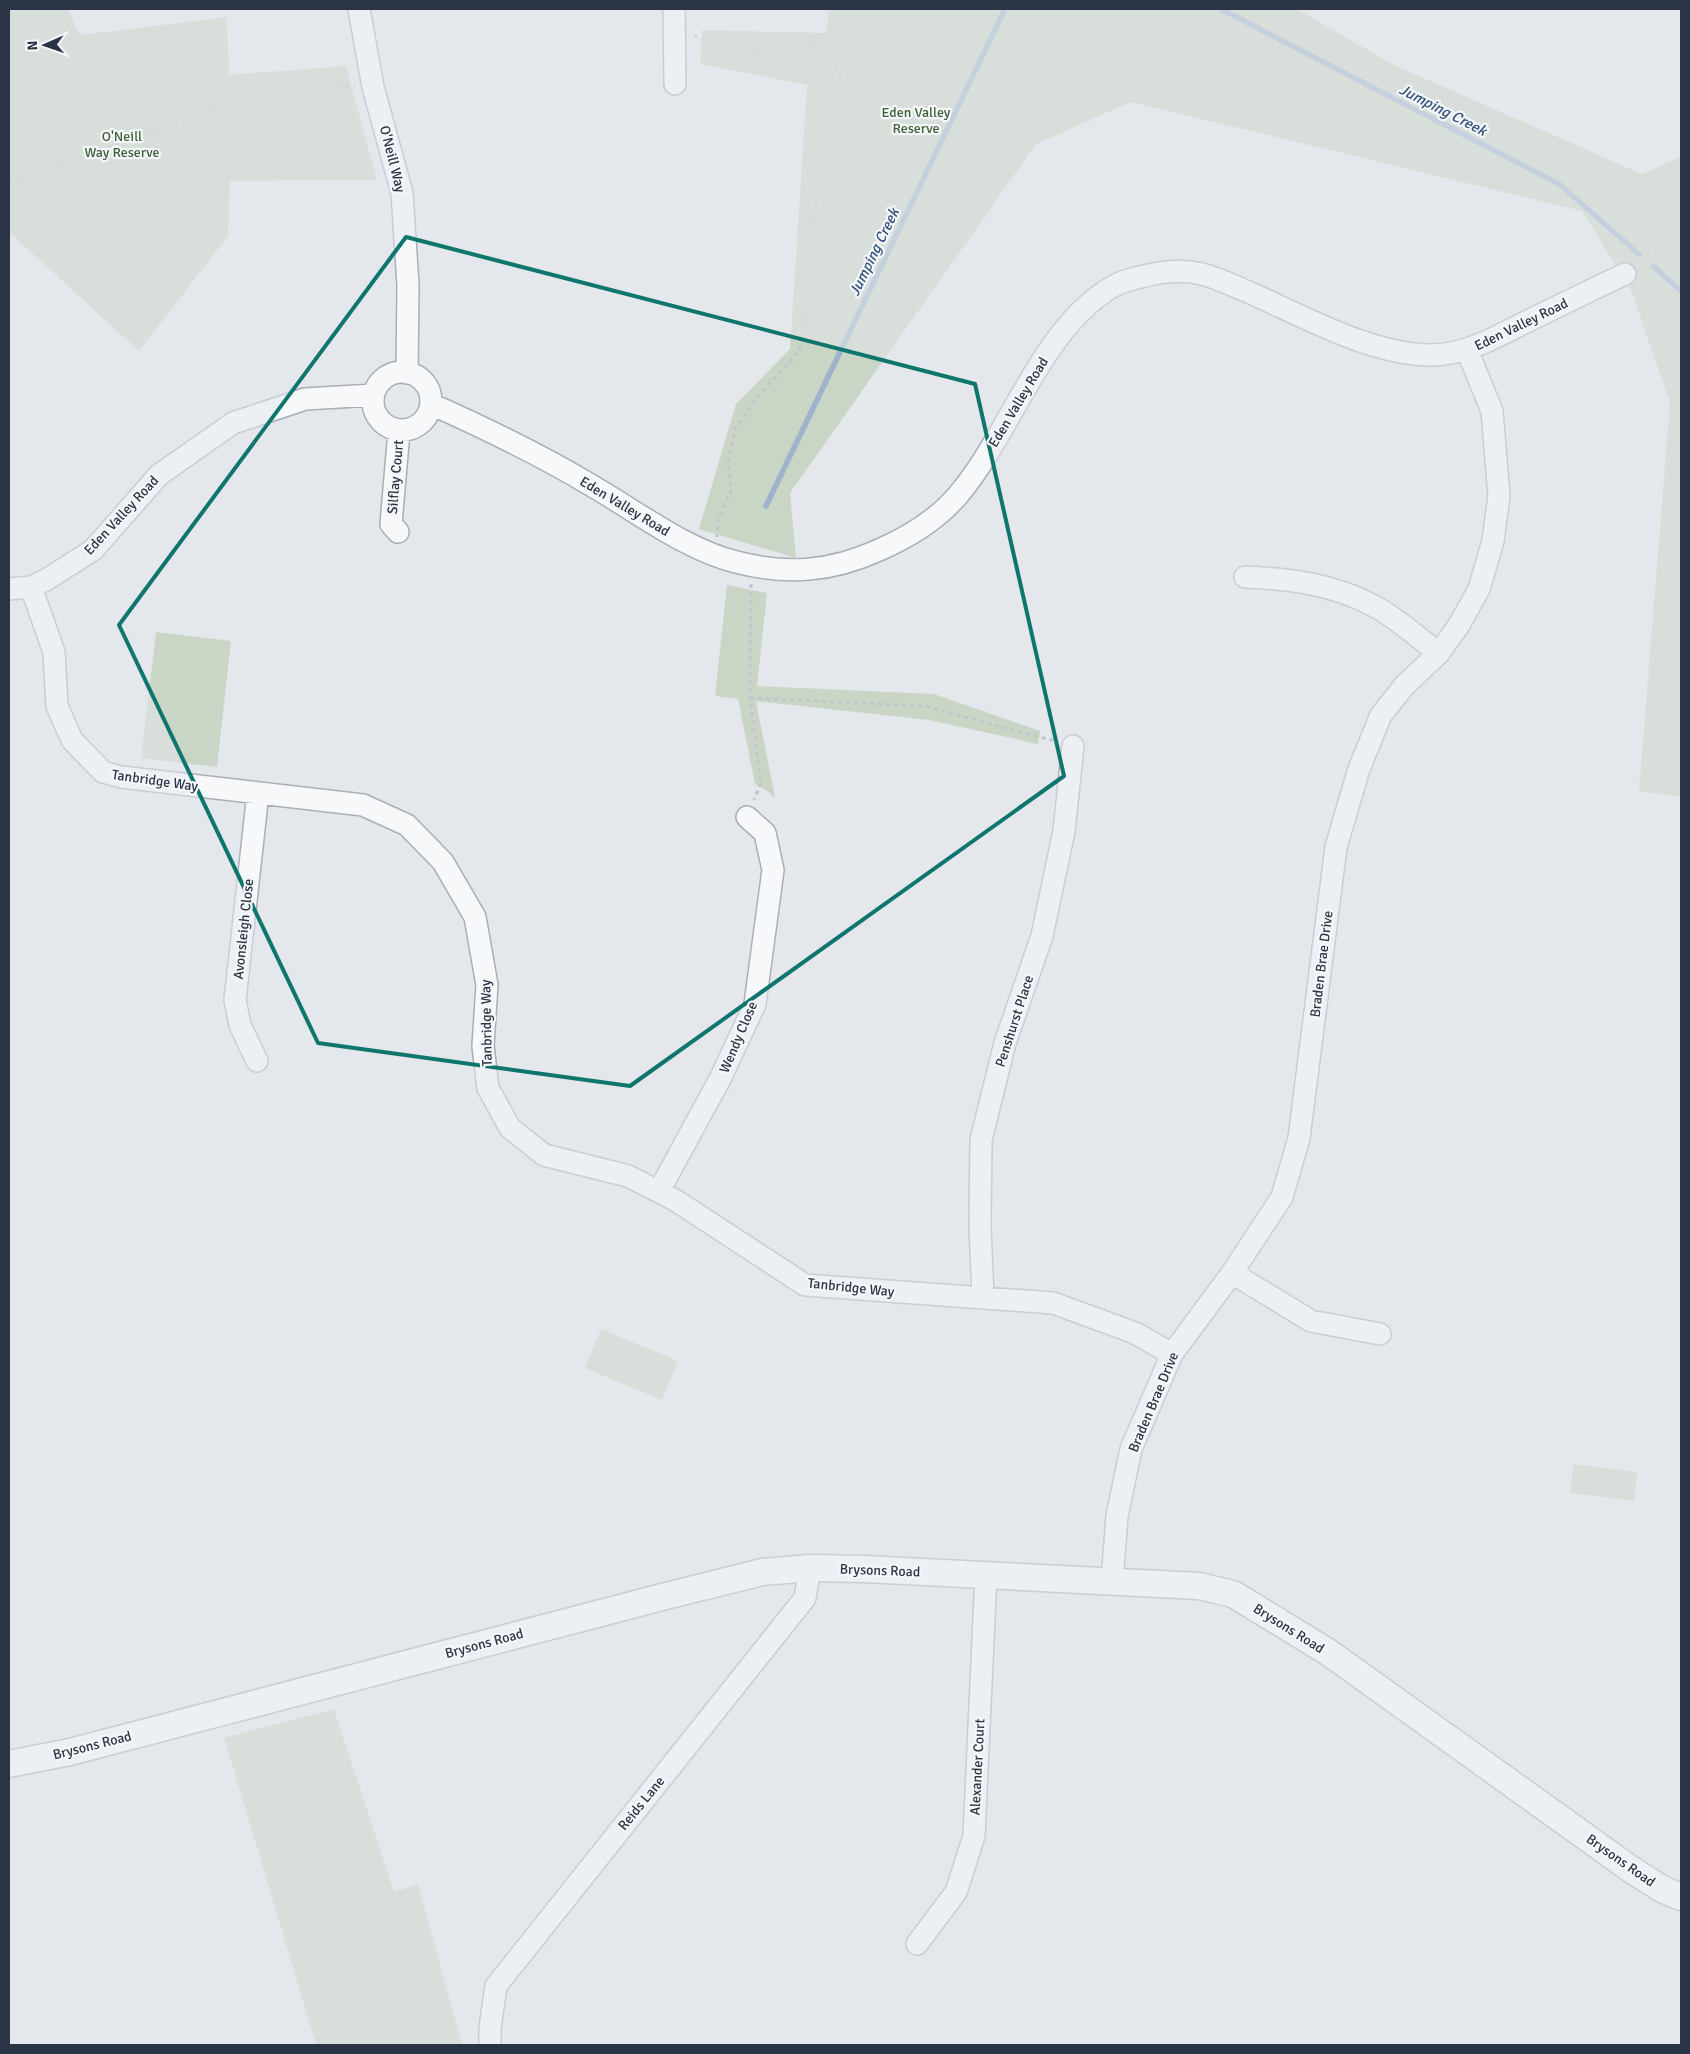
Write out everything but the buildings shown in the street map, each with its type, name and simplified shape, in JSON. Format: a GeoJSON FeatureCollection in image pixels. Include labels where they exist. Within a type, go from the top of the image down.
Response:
{"type":"FeatureCollection","features":[{"type":"Feature","properties":{"kind":"street","name":"O'Neill Way"},"geometry":{"type":"LineString","coordinates":[[359,9],[374,87],[402,193],[408,285],[407,373]]}},
{"type":"Feature","properties":{"kind":"street"},"geometry":{"type":"LineString","coordinates":[[675,17],[675,84]]}},
{"type":"Feature","properties":{"kind":"street","name":"Eden Valley Road"},"geometry":{"type":"LineString","coordinates":[[431,404],[493,431],[715,557],[766,569],[801,572],[836,566],[864,558],[894,544],[930,522],[958,496],[976,471],[1059,334],[1089,303],[1115,285],[1141,277],[1186,270],[1210,276],[1348,336],[1401,353],[1432,355],[1467,350],[1630,270]]}},
{"type":"Feature","properties":{"kind":"street","name":"Braden Brae Drive"},"geometry":{"type":"LineString","coordinates":[[1112,1581],[1117,1516],[1131,1449],[1172,1354],[1232,1273],[1282,1197],[1299,1138],[1336,847],[1359,769],[1381,716],[1405,685],[1439,653],[1459,625],[1480,589],[1494,541],[1500,496],[1492,411],[1467,350]]}},
{"type":"Feature","properties":{"kind":"street"},"geometry":{"type":"LineString","coordinates":[[407,373],[422,380],[430,396],[429,413],[416,427],[399,431],[389,428],[375,414],[372,405],[373,395],[376,386],[390,374],[407,373]]}},
{"type":"Feature","properties":{"kind":"street","name":"Eden Valley Road"},"geometry":{"type":"LineString","coordinates":[[9,589],[31,587],[46,580],[93,550],[158,475],[233,423],[304,399],[373,395]]}},
{"type":"Feature","properties":{"kind":"street","name":"Silflay Court"},"geometry":{"type":"LineString","coordinates":[[390,529],[399,431]]}},
{"type":"Feature","properties":{"kind":"street"},"geometry":{"type":"LineString","coordinates":[[1245,577],[1308,582],[1343,591],[1376,606],[1439,653]]}},
{"type":"Feature","properties":{"kind":"street","name":"Tanbridge Way"},"geometry":{"type":"LineString","coordinates":[[31,587],[54,652],[57,706],[72,740],[103,772],[122,777],[363,805],[407,825],[443,862],[475,917],[488,986],[483,1046],[488,1088],[510,1128],[544,1155],[628,1176],[659,1191],[805,1285],[1053,1303],[1135,1333],[1172,1354]]}},
{"type":"Feature","properties":{"kind":"street","name":"Penshurst Place"},"geometry":{"type":"LineString","coordinates":[[983,1298],[980,1227],[981,1140],[1005,1043],[1042,936],[1064,831],[1073,746]]}},
{"type":"Feature","properties":{"kind":"street","name":"Avonsleigh Close"},"geometry":{"type":"LineString","coordinates":[[257,1061],[240,1026],[235,1000],[258,793]]}},
{"type":"Feature","properties":{"kind":"street","name":"Wendy Close"},"geometry":{"type":"LineString","coordinates":[[659,1191],[721,1077],[754,1004],[773,870],[765,833],[747,817]]}},
{"type":"Feature","properties":{"kind":"street"},"geometry":{"type":"LineString","coordinates":[[1232,1273],[1311,1321],[1380,1334]]}},
{"type":"Feature","properties":{"kind":"street","name":"Brysons Road"},"geometry":{"type":"LineString","coordinates":[[9,1764],[70,1752],[762,1572],[810,1568],[1199,1586],[1233,1594],[1328,1652],[1632,1870],[1662,1889],[1681,1897]]}},
{"type":"Feature","properties":{"kind":"street","name":"Reids Lane"},"geometry":{"type":"LineString","coordinates":[[490,2045],[490,2028],[496,1986],[806,1598],[810,1568]]}},
{"type":"Feature","properties":{"kind":"street","name":"Alexander Court"},"geometry":{"type":"LineString","coordinates":[[917,1944],[956,1892],[974,1836],[986,1575]]}},
{"type":"Feature","properties":{"kind":"path"},"geometry":{"type":"LineString","coordinates":[[675,17],[715,47],[764,53],[823,42],[841,77],[846,106],[809,229],[808,288],[799,352],[758,396],[735,429],[728,461],[732,490],[718,520],[715,557]]}},
{"type":"Feature","properties":{"kind":"path"},"geometry":{"type":"LineString","coordinates":[[9,183],[212,109],[337,84],[374,87]]}},
{"type":"Feature","properties":{"kind":"path"},"geometry":{"type":"LineString","coordinates":[[1681,233],[1667,248],[1630,270],[1653,295],[1681,313]]}},
{"type":"Feature","properties":{"kind":"path"},"geometry":{"type":"LineString","coordinates":[[747,817],[761,783],[750,698],[751,566]]}},
{"type":"Feature","properties":{"kind":"path"},"geometry":{"type":"LineString","coordinates":[[750,698],[924,706],[1073,746]]}},
{"type":"Feature","properties":{"kind":"highlighted area"},"geometry":{"type":"Polygon","coordinates":[[[406,237],[975,384],[1064,776],[630,1086],[318,1043],[119,625],[406,237]]]}},
{"type":"Feature","properties":{"kind":"green space","name":"O'Neill Way Reserve"},"geometry":{"type":"Polygon","coordinates":[[[9,9],[67,9],[80,35],[227,17],[229,75],[346,66],[377,180],[230,181],[228,236],[139,351],[9,232],[9,9]]]}},
{"type":"Feature","properties":{"kind":"green space","name":"Eden Valley Reserve"},"geometry":{"type":"Polygon","coordinates":[[[829,9],[1297,9],[1394,65],[1642,174],[1681,157],[1681,797],[1639,791],[1670,402],[1630,288],[1582,211],[1131,102],[1036,144],[790,493],[796,558],[699,529],[736,404],[790,349],[807,85],[700,64],[702,30],[826,33],[829,9]]]}},
{"type":"Feature","properties":{"kind":"green space"},"geometry":{"type":"Polygon","coordinates":[[[727,585],[767,593],[757,686],[934,694],[1040,731],[1038,744],[929,720],[756,701],[775,798],[755,784],[738,699],[715,696],[727,585]]]}},
{"type":"Feature","properties":{"kind":"green space"},"geometry":{"type":"Polygon","coordinates":[[[156,632],[231,641],[217,767],[141,758],[156,632]]]}},
{"type":"Feature","properties":{"kind":"green space"},"geometry":{"type":"Polygon","coordinates":[[[601,1329],[678,1361],[662,1400],[585,1368],[601,1329]]]}},
{"type":"Feature","properties":{"kind":"green space"},"geometry":{"type":"Polygon","coordinates":[[[1573,1464],[1637,1472],[1634,1501],[1570,1493],[1573,1464]]]}},
{"type":"Feature","properties":{"kind":"green space"},"geometry":{"type":"Polygon","coordinates":[[[334,1709],[394,1892],[418,1884],[462,2045],[316,2045],[224,1738],[334,1709]]]}},
{"type":"Feature","properties":{"kind":"waterway","name":"Jumping Creek"},"geometry":{"type":"LineString","coordinates":[[766,506],[1005,9]]}},
{"type":"Feature","properties":{"kind":"waterway","name":"Jumping Creek"},"geometry":{"type":"LineString","coordinates":[[1221,9],[1559,184],[1639,254]]}},
{"type":"Feature","properties":{"kind":"waterway","name":"Jumping Creek"},"geometry":{"type":"LineString","coordinates":[[1653,266],[1681,291]]}}]}
